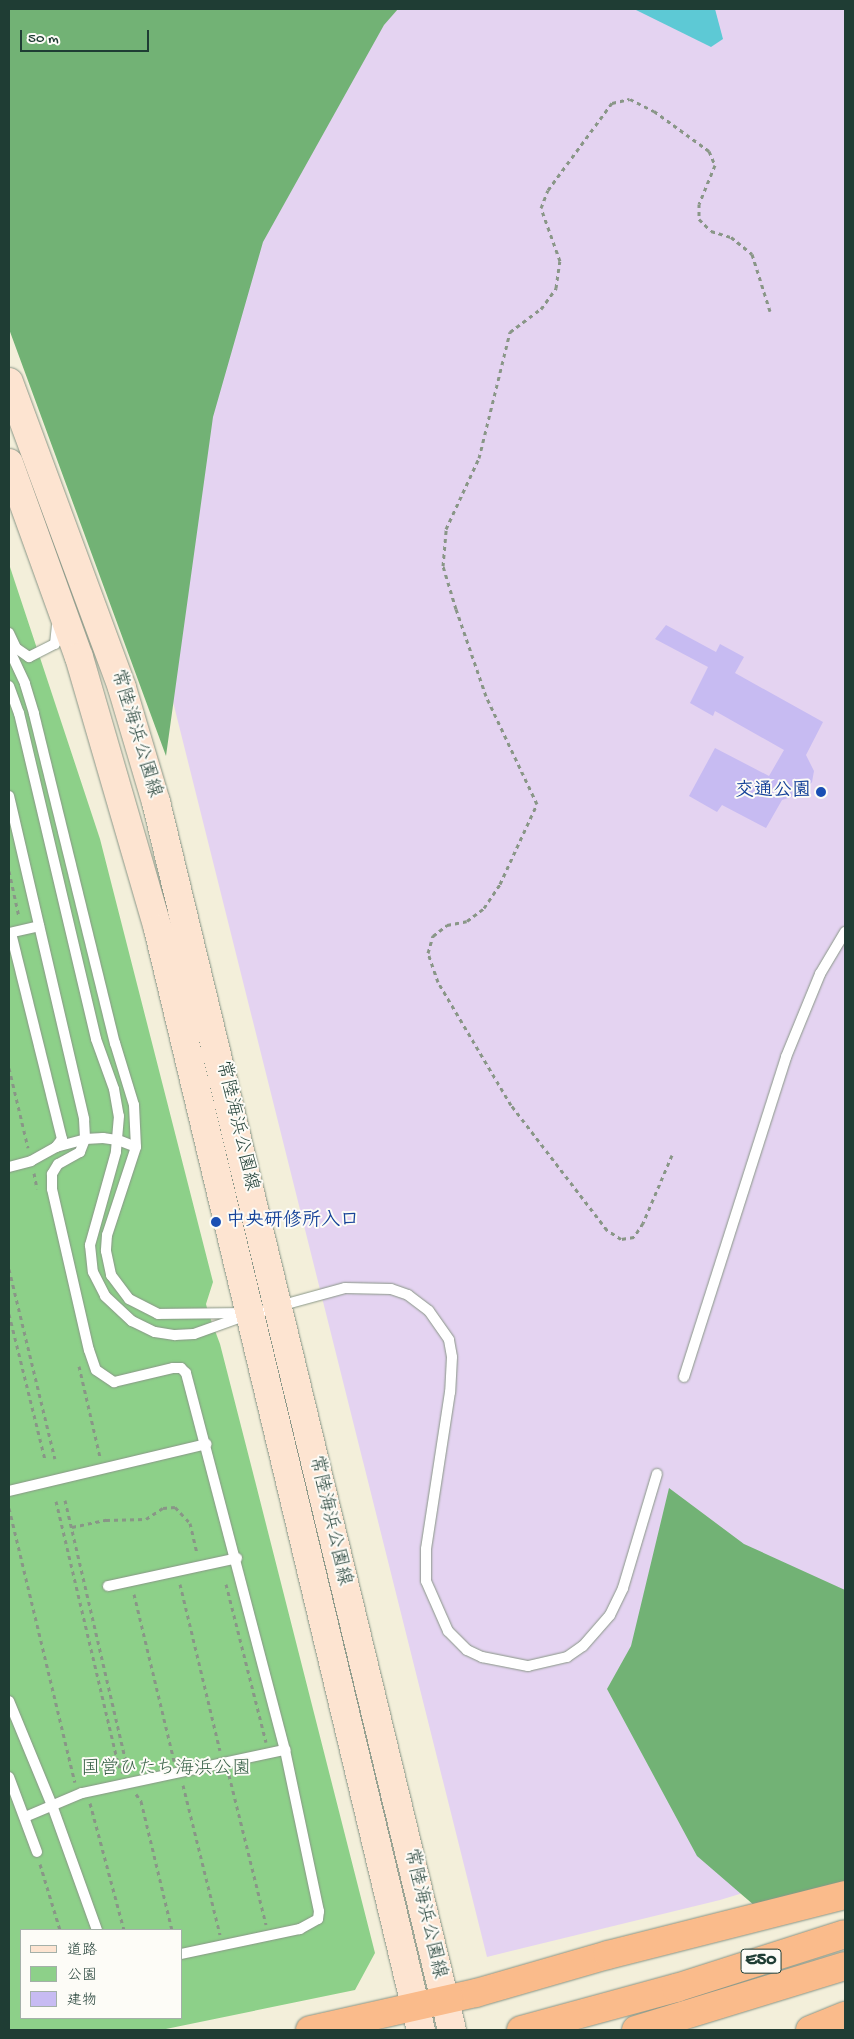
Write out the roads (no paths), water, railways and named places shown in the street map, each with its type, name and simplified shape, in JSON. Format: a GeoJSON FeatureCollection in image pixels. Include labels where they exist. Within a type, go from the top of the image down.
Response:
{"type":"FeatureCollection","features":[{"type":"Feature","properties":{"kind":"highway"},"geometry":{"type":"LineString","coordinates":[[310,2030],[419,2021],[449,2016],[845,1895]]}},
{"type":"Feature","properties":{"kind":"highway","name":"E50"},"geometry":{"type":"LineString","coordinates":[[521,2030],[676,1988],[845,1934]]}},
{"type":"Feature","properties":{"kind":"highway","name":"E50"},"geometry":{"type":"LineString","coordinates":[[636,2030],[845,1966]]}},
{"type":"Feature","properties":{"kind":"highway"},"geometry":{"type":"LineString","coordinates":[[810,2030],[845,2016]]}},
{"type":"Feature","properties":{"kind":"main road","name":"常陸海浜公園線"},"geometry":{"type":"LineString","coordinates":[[9,382],[118,679],[156,802],[449,2016]]}},
{"type":"Feature","properties":{"kind":"main road","name":"常陸海浜公園線"},"geometry":{"type":"LineString","coordinates":[[9,463],[53,581],[93,701],[158,929],[419,2021]]}},
{"type":"Feature","properties":{"kind":"lane"},"geometry":{"type":"LineString","coordinates":[[9,633],[16,648],[29,657],[55,644],[58,637],[57,623],[48,599],[53,581]]}},
{"type":"Feature","properties":{"kind":"lane"},"geometry":{"type":"LineString","coordinates":[[9,649],[25,684],[34,714],[115,1043],[134,1105],[136,1147],[107,1234],[107,1261],[117,1286],[129,1299],[158,1314],[250,1314]]}},
{"type":"Feature","properties":{"kind":"lane"},"geometry":{"type":"LineString","coordinates":[[9,686],[19,713],[96,1039],[114,1089],[119,1116],[118,1140],[90,1245],[93,1272],[105,1296],[132,1321],[155,1332],[174,1335],[194,1334],[250,1314],[345,1288],[373,1287],[408,1295],[440,1323],[452,1357],[450,1392],[426,1549],[426,1581],[448,1631],[467,1650],[482,1658],[528,1666],[567,1657],[583,1646],[610,1615],[623,1588],[657,1474]]}},
{"type":"Feature","properties":{"kind":"lane"},"geometry":{"type":"LineString","coordinates":[[9,796],[84,1120],[85,1139],[80,1152],[58,1164],[52,1174],[52,1189],[96,1370],[114,1382],[181,1368],[186,1373],[237,1558],[285,1750],[319,1911],[318,1919],[300,1929],[182,1954]]}},
{"type":"Feature","properties":{"kind":"lane"},"geometry":{"type":"LineString","coordinates":[[39,926],[10,933],[62,1134],[56,1147]]}},
{"type":"Feature","properties":{"kind":"lane"},"geometry":{"type":"LineString","coordinates":[[684,1377],[789,1048],[820,974],[845,932]]}},
{"type":"Feature","properties":{"kind":"lane"},"geometry":{"type":"LineString","coordinates":[[9,1167],[32,1161],[56,1147],[85,1139],[118,1140],[136,1147]]}},
{"type":"Feature","properties":{"kind":"lane"},"geometry":{"type":"LineString","coordinates":[[32,1161],[58,1164]]}},
{"type":"Feature","properties":{"kind":"lane"},"geometry":{"type":"LineString","coordinates":[[9,1491],[206,1444]]}},
{"type":"Feature","properties":{"kind":"lane"},"geometry":{"type":"LineString","coordinates":[[108,1586],[237,1558]]}},
{"type":"Feature","properties":{"kind":"lane"},"geometry":{"type":"LineString","coordinates":[[9,1701],[53,1808],[97,1929]]}},
{"type":"Feature","properties":{"kind":"lane"},"geometry":{"type":"LineString","coordinates":[[25,1817],[53,1808],[82,1794],[285,1750]]}},
{"type":"Feature","properties":{"kind":"lane"},"geometry":{"type":"LineString","coordinates":[[9,1777],[37,1852]]}},
{"type":"Feature","properties":{"kind":"water"},"geometry":{"type":"Polygon","coordinates":[[[634,9],[715,9],[723,39],[711,47],[634,9]]]}},
{"type":"Feature","properties":{"kind":"place","name":"交通公園"},"geometry":{"type":"Point","coordinates":[821,792]}},
{"type":"Feature","properties":{"kind":"place","name":"中央研修所入口"},"geometry":{"type":"Point","coordinates":[216,1222]}},
{"type":"Feature","properties":{"kind":"park label","name":"国営ひたち海浜公園"},"geometry":{"type":"Point","coordinates":[166,1770]}}]}
